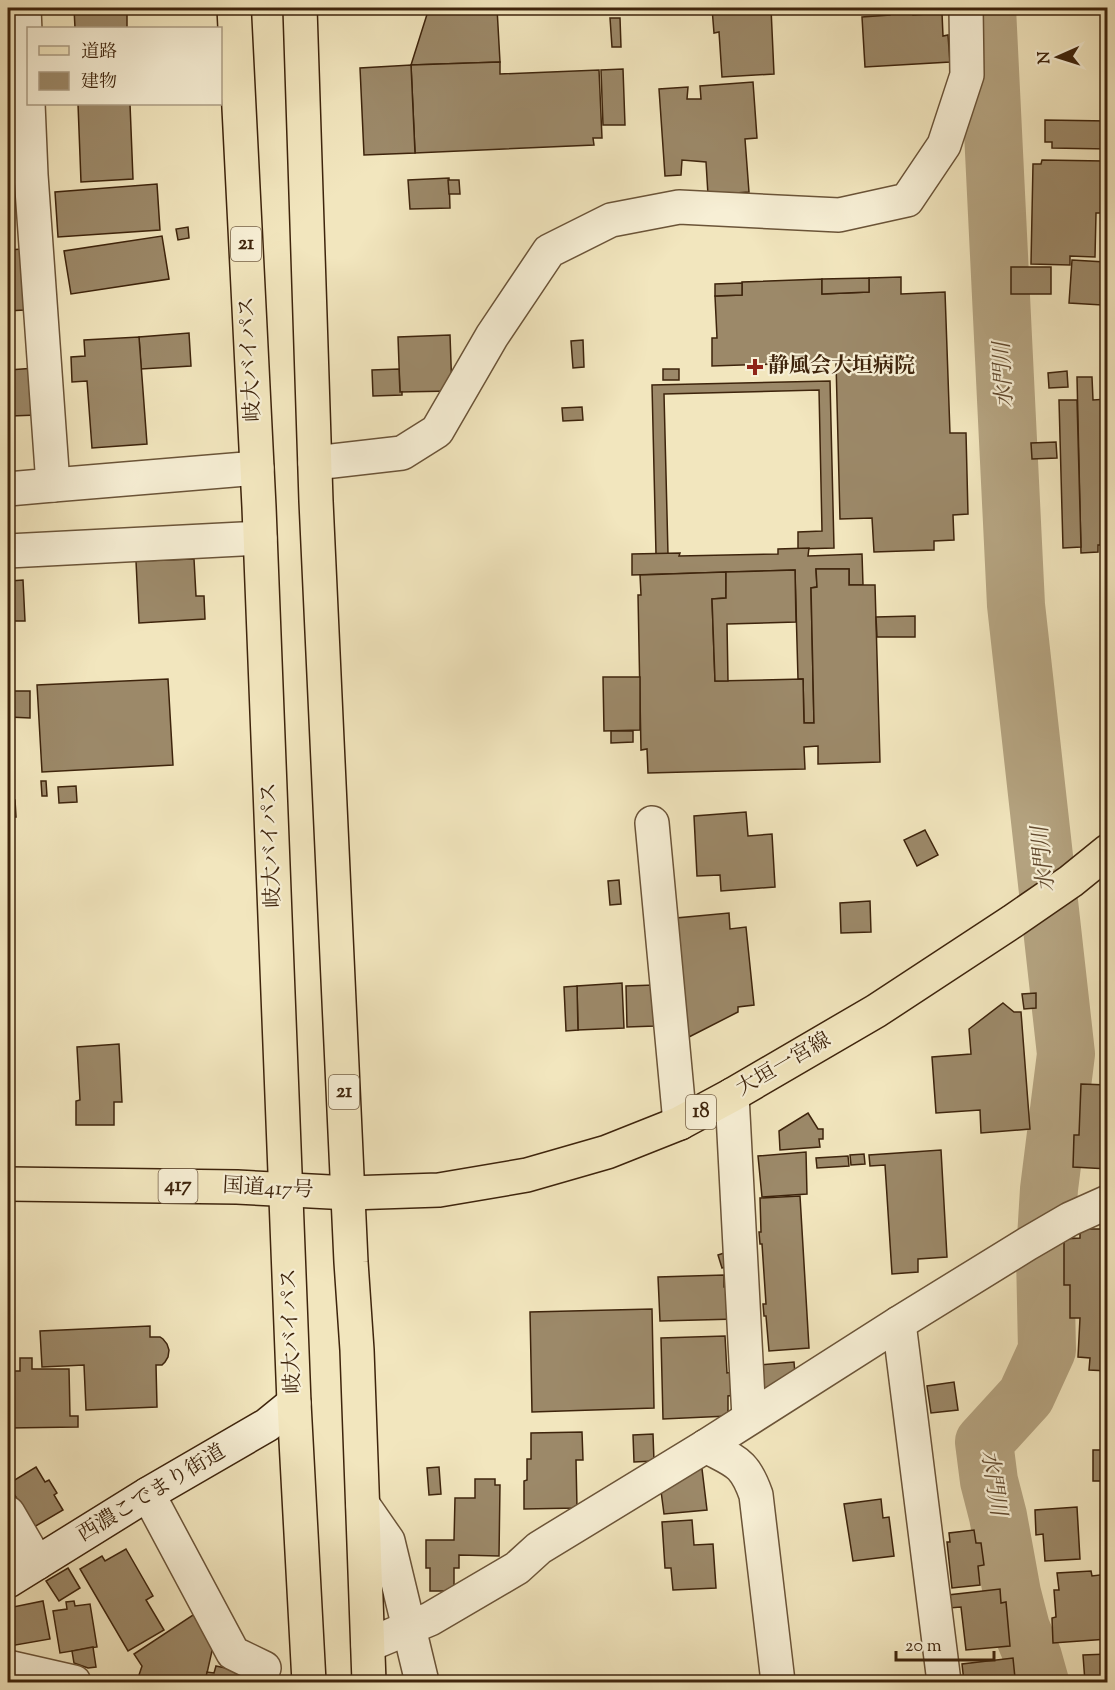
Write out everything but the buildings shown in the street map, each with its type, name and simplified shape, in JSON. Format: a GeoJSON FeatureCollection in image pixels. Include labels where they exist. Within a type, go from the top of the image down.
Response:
{"type":"FeatureCollection","features":[{"type":"Feature","properties":{"kind":"main road","name":"岐大バイパス"},"geometry":{"type":"LineString","coordinates":[[234,8],[258,498],[294,1403],[309,1683]]}},
{"type":"Feature","properties":{"kind":"main road","name":"21"},"geometry":{"type":"LineString","coordinates":[[300,8],[315,480],[363,1504],[369,1683]]}},
{"type":"Feature","properties":{"kind":"main road","name":"大垣一宮線"},"geometry":{"type":"LineString","coordinates":[[349,1193],[439,1190],[527,1175],[608,1152],[680,1123],[876,1011],[1014,921],[1071,881],[1107,851]]}},
{"type":"Feature","properties":{"kind":"main road","name":"国道417号"},"geometry":{"type":"LineString","coordinates":[[8,1184],[237,1187],[349,1193]]}},
{"type":"Feature","properties":{"kind":"street"},"geometry":{"type":"LineString","coordinates":[[24,8],[19,175],[53,485]]}},
{"type":"Feature","properties":{"kind":"street"},"geometry":{"type":"LineString","coordinates":[[315,480],[402,453],[437,431],[492,336],[549,251],[611,220],[680,207],[839,215],[906,200],[944,144],[967,75],[966,8]]}},
{"type":"Feature","properties":{"kind":"street"},"geometry":{"type":"LineString","coordinates":[[8,489],[53,485],[258,498]]}},
{"type":"Feature","properties":{"kind":"street"},"geometry":{"type":"LineString","coordinates":[[8,551],[258,498]]}},
{"type":"Feature","properties":{"kind":"street"},"geometry":{"type":"LineString","coordinates":[[652,823],[680,1123]]}},
{"type":"Feature","properties":{"kind":"street"},"geometry":{"type":"LineString","coordinates":[[732,1095],[749,1418]]}},
{"type":"Feature","properties":{"kind":"street"},"geometry":{"type":"LineString","coordinates":[[368,1645],[430,1619],[517,1568],[538,1548],[899,1323],[1027,1244],[1070,1219],[1107,1202]]}},
{"type":"Feature","properties":{"kind":"street"},"geometry":{"type":"LineString","coordinates":[[899,1323],[944,1683]]}},
{"type":"Feature","properties":{"kind":"street","name":"西濃こでまり街道"},"geometry":{"type":"LineString","coordinates":[[8,1581],[148,1494],[267,1425],[294,1403]]}},
{"type":"Feature","properties":{"kind":"street"},"geometry":{"type":"LineString","coordinates":[[705,1446],[739,1464],[750,1478],[756,1495],[778,1683]]}},
{"type":"Feature","properties":{"kind":"street"},"geometry":{"type":"LineString","coordinates":[[148,1494],[233,1653],[264,1668]]}},
{"type":"Feature","properties":{"kind":"street"},"geometry":{"type":"LineString","coordinates":[[363,1504],[388,1541],[422,1683]]}},
{"type":"Feature","properties":{"kind":"street"},"geometry":{"type":"LineString","coordinates":[[8,1513],[38,1563]]}},
{"type":"Feature","properties":{"kind":"street"},"geometry":{"type":"LineString","coordinates":[[8,1667],[74,1683]]}},
{"type":"Feature","properties":{"kind":"waterway","name":"水門川"},"geometry":{"type":"LineString","coordinates":[[987,8],[1016,605],[1066,1054],[1049,1189],[1045,1255],[1047,1350],[1026,1396],[984,1442],[989,1481],[1012,1593],[1021,1628],[1040,1682]]}},
{"type":"Feature","properties":{"kind":"place","name":"静風会大垣病院"},"geometry":{"type":"Point","coordinates":[755,367]}}]}
